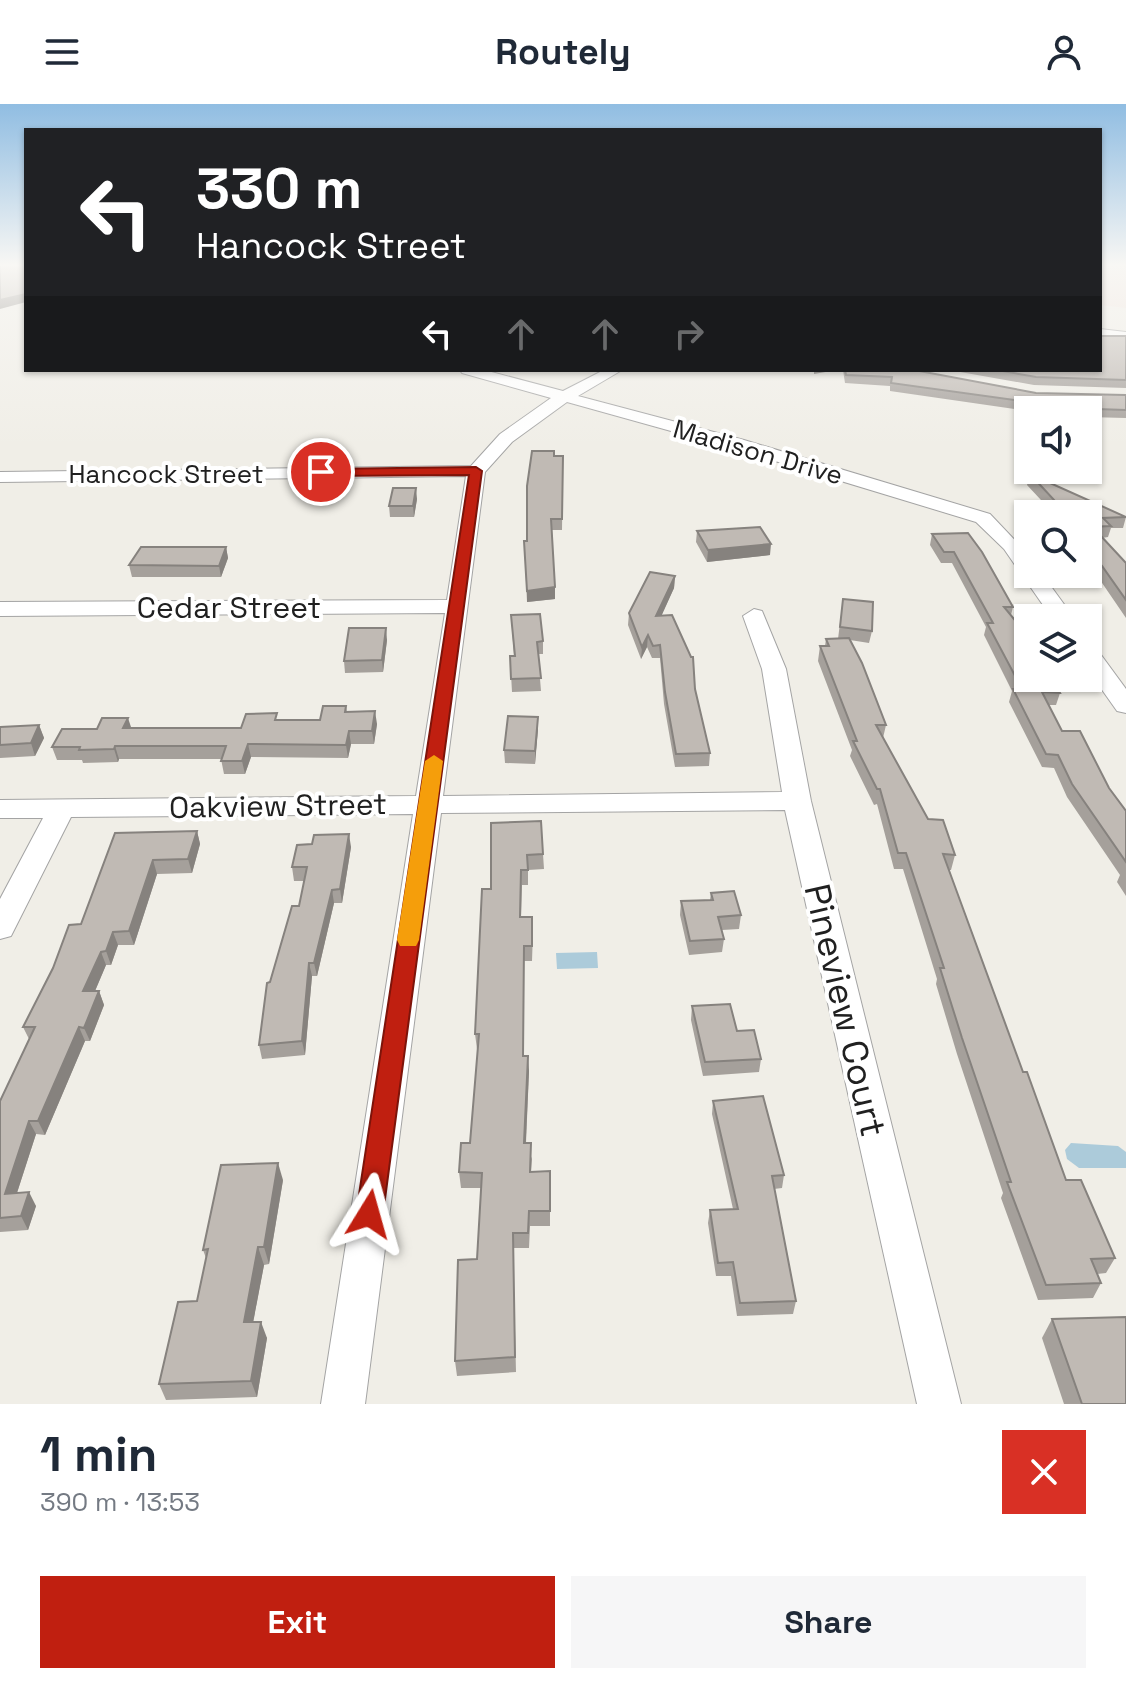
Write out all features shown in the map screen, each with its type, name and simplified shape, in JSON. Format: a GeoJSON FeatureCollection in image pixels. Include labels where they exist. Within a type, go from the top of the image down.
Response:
{"type":"FeatureCollection","features":[{"type":"Feature","properties":{"kind":"street"},"geometry":{"type":"LineString","coordinates":[[1102,333],[1126,336]]}},
{"type":"Feature","properties":{"kind":"street","name":"Madison Drive"},"geometry":{"type":"LineString","coordinates":[[474,372],[559,398],[738,444],[983,518],[1014,549]]}},
{"type":"Feature","properties":{"kind":"street"},"geometry":{"type":"LineString","coordinates":[[343,1404],[476,471],[494,446],[559,398],[611,372]]}},
{"type":"Feature","properties":{"kind":"street","name":"Hancock Street"},"geometry":{"type":"LineString","coordinates":[[0,477],[476,471]]}},
{"type":"Feature","properties":{"kind":"street","name":"Cedar Street"},"geometry":{"type":"LineString","coordinates":[[0,609],[458,606]]}},
{"type":"Feature","properties":{"kind":"street","name":"Pineview Court"},"geometry":{"type":"LineString","coordinates":[[754,616],[774,669],[797,801],[939,1404]]}},
{"type":"Feature","properties":{"kind":"street"},"geometry":{"type":"LineString","coordinates":[[1102,672],[1125,703]]}},
{"type":"Feature","properties":{"kind":"street","name":"Oakview Street"},"geometry":{"type":"LineString","coordinates":[[0,809],[797,801]]}},
{"type":"Feature","properties":{"kind":"street"},"geometry":{"type":"LineString","coordinates":[[0,928],[61,809]]}},
{"type":"Feature","properties":{"kind":"water"},"geometry":{"type":"Polygon","coordinates":[[[597,952],[598,968],[557,969],[556,953],[597,952]]]}},
{"type":"Feature","properties":{"kind":"water"},"geometry":{"type":"Polygon","coordinates":[[[1071,1143],[1118,1146],[1126,1152],[1126,1168],[1079,1168],[1067,1159],[1065,1150],[1071,1143]]]}},
{"type":"Feature","properties":{"kind":"building"},"geometry":{"type":"Polygon","coordinates":[[[1102,336],[1126,336],[1126,380],[1036,377],[1008,372],[1102,372],[1102,336]]]}},
{"type":"Feature","properties":{"kind":"building"},"geometry":{"type":"Polygon","coordinates":[[[845,372],[925,372],[1036,393],[1126,395],[1126,410],[1102,409],[1102,396],[1014,396],[1014,400],[891,383],[892,377],[846,375],[845,372]]]}},
{"type":"Feature","properties":{"kind":"building"},"geometry":{"type":"Polygon","coordinates":[[[532,451],[554,451],[554,456],[563,456],[562,519],[551,519],[555,587],[527,591],[524,541],[527,541],[527,486],[532,451]]]}},
{"type":"Feature","properties":{"kind":"building"},"geometry":{"type":"Polygon","coordinates":[[[1039,484],[1052,484],[1088,500],[1054,500],[1039,484]]]}},
{"type":"Feature","properties":{"kind":"building"},"geometry":{"type":"Polygon","coordinates":[[[393,488],[416,488],[413,506],[389,506],[393,488]]]}},
{"type":"Feature","properties":{"kind":"building"},"geometry":{"type":"Polygon","coordinates":[[[1102,506],[1126,517],[1103,518],[1111,526],[1102,526],[1102,506]]]}},
{"type":"Feature","properties":{"kind":"building"},"geometry":{"type":"Polygon","coordinates":[[[760,527],[771,544],[708,550],[697,531],[760,527]]]}},
{"type":"Feature","properties":{"kind":"building"},"geometry":{"type":"Polygon","coordinates":[[[968,533],[982,552],[1013,607],[1004,607],[1014,619],[1014,674],[987,623],[993,623],[954,552],[944,552],[932,534],[968,533]]]}},
{"type":"Feature","properties":{"kind":"building"},"geometry":{"type":"Polygon","coordinates":[[[1102,537],[1126,563],[1126,600],[1102,566],[1102,537]]]}},
{"type":"Feature","properties":{"kind":"building"},"geometry":{"type":"Polygon","coordinates":[[[141,547],[226,547],[219,566],[129,565],[141,547]]]}},
{"type":"Feature","properties":{"kind":"building"},"geometry":{"type":"Polygon","coordinates":[[[650,572],[675,576],[656,616],[672,615],[693,657],[695,689],[710,753],[676,754],[660,645],[653,646],[648,635],[642,647],[629,613],[650,572]]]}},
{"type":"Feature","properties":{"kind":"building"},"geometry":{"type":"Polygon","coordinates":[[[843,599],[873,602],[872,631],[840,627],[843,599]]]}},
{"type":"Feature","properties":{"kind":"building"},"geometry":{"type":"Polygon","coordinates":[[[540,614],[543,641],[537,642],[541,678],[511,679],[510,656],[515,656],[511,615],[540,614]]]}},
{"type":"Feature","properties":{"kind":"building"},"geometry":{"type":"Polygon","coordinates":[[[349,628],[386,628],[382,660],[344,661],[349,628]]]}},
{"type":"Feature","properties":{"kind":"building"},"geometry":{"type":"Polygon","coordinates":[[[849,638],[886,725],[876,725],[928,819],[943,820],[955,855],[943,854],[1023,1072],[1027,1072],[1066,1180],[1081,1180],[1115,1258],[1091,1259],[1101,1283],[1046,1285],[1007,1182],[1011,1182],[962,1038],[940,968],[944,968],[906,853],[898,853],[880,789],[877,789],[853,741],[857,741],[820,646],[829,646],[826,639],[849,638]]]}},
{"type":"Feature","properties":{"kind":"building"},"geometry":{"type":"Polygon","coordinates":[[[1015,692],[1042,692],[1062,731],[1080,731],[1109,788],[1126,811],[1126,862],[1072,784],[1058,755],[1046,754],[1015,692]]]}},
{"type":"Feature","properties":{"kind":"building"},"geometry":{"type":"Polygon","coordinates":[[[323,706],[346,706],[345,712],[375,711],[372,731],[349,731],[346,745],[248,744],[242,761],[221,761],[226,746],[115,746],[114,749],[79,750],[80,747],[52,747],[62,729],[97,729],[102,718],[128,718],[123,728],[241,728],[246,714],[277,713],[275,720],[320,720],[323,706]]]}},
{"type":"Feature","properties":{"kind":"building"},"geometry":{"type":"Polygon","coordinates":[[[508,716],[538,717],[535,751],[504,750],[508,716]]]}},
{"type":"Feature","properties":{"kind":"building"},"geometry":{"type":"Polygon","coordinates":[[[39,725],[31,743],[0,745],[0,727],[39,725]]]}},
{"type":"Feature","properties":{"kind":"building"},"geometry":{"type":"Polygon","coordinates":[[[541,821],[543,854],[527,855],[528,870],[521,870],[520,917],[532,917],[532,946],[524,946],[523,1056],[528,1056],[524,1143],[531,1143],[530,1172],[550,1171],[550,1211],[529,1211],[528,1233],[513,1233],[515,1357],[455,1361],[458,1260],[477,1259],[482,1173],[459,1172],[461,1143],[470,1143],[479,1034],[475,1034],[482,889],[491,889],[491,823],[541,821]]]}},
{"type":"Feature","properties":{"kind":"building"},"geometry":{"type":"Polygon","coordinates":[[[197,831],[188,859],[153,860],[129,931],[113,932],[106,951],[101,952],[83,991],[99,991],[84,1028],[79,1027],[38,1121],[29,1121],[5,1194],[29,1192],[21,1216],[0,1218],[0,1101],[35,1027],[23,1027],[53,968],[69,925],[81,924],[115,833],[197,831]]]}},
{"type":"Feature","properties":{"kind":"building"},"geometry":{"type":"Polygon","coordinates":[[[349,834],[340,889],[332,890],[314,963],[309,963],[302,1041],[259,1045],[267,983],[270,982],[292,906],[299,906],[307,867],[292,867],[297,845],[312,844],[314,835],[349,834]]]}},
{"type":"Feature","properties":{"kind":"building"},"geometry":{"type":"Polygon","coordinates":[[[734,891],[741,915],[718,917],[724,939],[690,941],[681,901],[713,900],[711,893],[734,891]]]}},
{"type":"Feature","properties":{"kind":"building"},"geometry":{"type":"Polygon","coordinates":[[[730,1004],[737,1031],[754,1030],[761,1059],[705,1062],[692,1006],[730,1004]]]}},
{"type":"Feature","properties":{"kind":"building"},"geometry":{"type":"Polygon","coordinates":[[[763,1096],[784,1175],[772,1176],[796,1301],[740,1303],[733,1262],[718,1263],[710,1210],[738,1209],[713,1101],[763,1096]]]}},
{"type":"Feature","properties":{"kind":"building"},"geometry":{"type":"Polygon","coordinates":[[[278,1163],[264,1247],[258,1247],[244,1322],[261,1322],[251,1381],[159,1384],[178,1302],[197,1301],[208,1249],[203,1250],[221,1165],[278,1163]]]}},
{"type":"Feature","properties":{"kind":"building"},"geometry":{"type":"Polygon","coordinates":[[[1126,1317],[1126,1404],[1082,1404],[1052,1319],[1126,1317]]]}},
{"type":"Feature","properties":{"kind":"slow traffic"},"geometry":{"type":"LineString","coordinates":[[408,940],[434,761]]}},
{"type":"Feature","properties":{"kind":"route"},"geometry":{"type":"LineString","coordinates":[[321,472],[476,471],[369,1214]]}}]}
